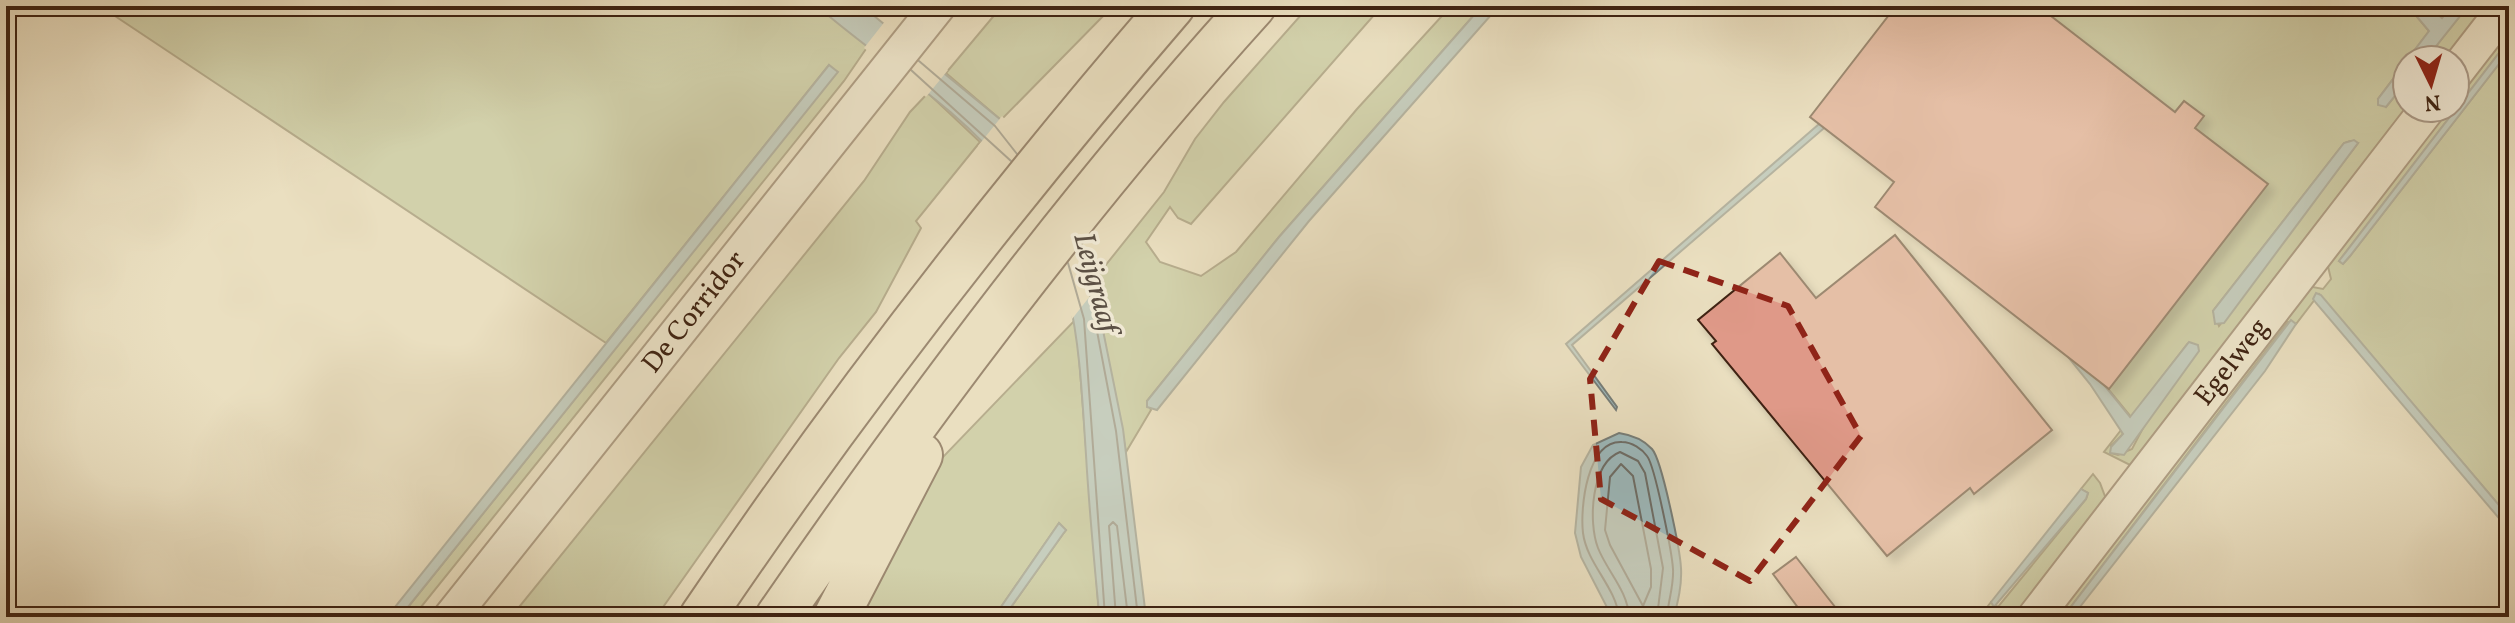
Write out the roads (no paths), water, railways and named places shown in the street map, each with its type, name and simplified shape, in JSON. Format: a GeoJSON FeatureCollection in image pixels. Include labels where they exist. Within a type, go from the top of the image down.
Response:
{"type":"FeatureCollection","features":[{"type":"Feature","properties":{"kind":"highway"},"geometry":{"type":"LineString","coordinates":[[702,617],[811,460],[967,252],[1078,115],[1172,6]]}},
{"type":"Feature","properties":{"kind":"highway"},"geometry":{"type":"LineString","coordinates":[[778,617],[900,444],[987,331],[1113,171],[1253,6]]}},
{"type":"Feature","properties":{"kind":"highway"},"geometry":{"type":"LineString","coordinates":[[836,617],[987,331]]}},
{"type":"Feature","properties":{"kind":"street"},"geometry":{"type":"LineString","coordinates":[[2471,52],[2507,6]]}},
{"type":"Feature","properties":{"kind":"street","name":"De Corridor"},"geometry":{"type":"LineString","coordinates":[[451,617],[928,18]]}},
{"type":"Feature","properties":{"kind":"street","name":"Egelweg"},"geometry":{"type":"LineString","coordinates":[[2035,617],[2416,124]]}},
{"type":"Feature","properties":{"kind":"water"},"geometry":{"type":"Polygon","coordinates":[[[817,6],[862,6],[1001,120],[1093,281],[1123,429],[1146,617],[1094,617],[1099,613],[1077,343],[1062,272],[1050,238],[1033,205],[1010,173],[966,126],[817,6]]]}},
{"type":"Feature","properties":{"kind":"water"},"geometry":{"type":"Polygon","coordinates":[[[1482,6],[1499,6],[1309,221],[1157,410],[1147,407],[1147,401],[1279,237],[1482,6]]]}},
{"type":"Feature","properties":{"kind":"water"},"geometry":{"type":"Polygon","coordinates":[[[2408,6],[2429,6],[2442,18],[2452,6],[2468,6],[2438,44],[2419,44],[2429,31],[2408,6]]]}},
{"type":"Feature","properties":{"kind":"water"},"geometry":{"type":"Polygon","coordinates":[[[2509,40],[2509,51],[2471,100],[2471,89],[2509,40]]]}},
{"type":"Feature","properties":{"kind":"water"},"geometry":{"type":"Polygon","coordinates":[[[829,65],[838,72],[400,617],[387,617],[829,65]]]}},
{"type":"Feature","properties":{"kind":"water"},"geometry":{"type":"Polygon","coordinates":[[[2391,82],[2391,101],[2386,107],[2378,105],[2378,99],[2391,82]]]}},
{"type":"Feature","properties":{"kind":"water"},"geometry":{"type":"Polygon","coordinates":[[[1857,91],[1859,98],[1572,345],[1617,407],[1616,410],[1566,344],[1857,91]]]}},
{"type":"Feature","properties":{"kind":"water"},"geometry":{"type":"Polygon","coordinates":[[[1887,118],[2130,417],[2189,342],[2198,345],[2199,351],[2124,455],[2110,453],[2111,447],[2123,434],[2090,384],[1878,121],[1887,118]]]}},
{"type":"Feature","properties":{"kind":"water"},"geometry":{"type":"Polygon","coordinates":[[[2444,124],[2452,124],[2350,256],[2343,264],[2339,261],[2444,124]]]}},
{"type":"Feature","properties":{"kind":"water"},"geometry":{"type":"Polygon","coordinates":[[[2354,140],[2358,143],[2224,323],[2215,324],[2213,311],[2344,143],[2354,140]]]}},
{"type":"Feature","properties":{"kind":"water"},"geometry":{"type":"Polygon","coordinates":[[[2316,293],[2321,295],[2509,517],[2509,530],[2316,303],[2313,299],[2316,293]]]}},
{"type":"Feature","properties":{"kind":"water"},"geometry":{"type":"Polygon","coordinates":[[[2291,320],[2296,324],[2265,371],[2072,617],[2063,617],[2291,320]]]}},
{"type":"Feature","properties":{"kind":"water"},"geometry":{"type":"Polygon","coordinates":[[[1619,433],[1637,438],[1649,446],[1661,470],[1681,568],[1674,617],[1612,617],[1581,557],[1575,533],[1581,467],[1593,445],[1619,433]]]}},
{"type":"Feature","properties":{"kind":"water"},"geometry":{"type":"Polygon","coordinates":[[[2081,489],[2088,493],[2086,499],[1994,607],[1991,602],[2081,489]]]}},
{"type":"Feature","properties":{"kind":"water"},"geometry":{"type":"Polygon","coordinates":[[[1059,523],[1066,530],[1004,617],[994,617],[1059,523]]]}},
{"type":"Feature","properties":{"kind":"water label","name":"Leijgraaf"},"geometry":{"type":"Point","coordinates":[1095,283]}}]}
